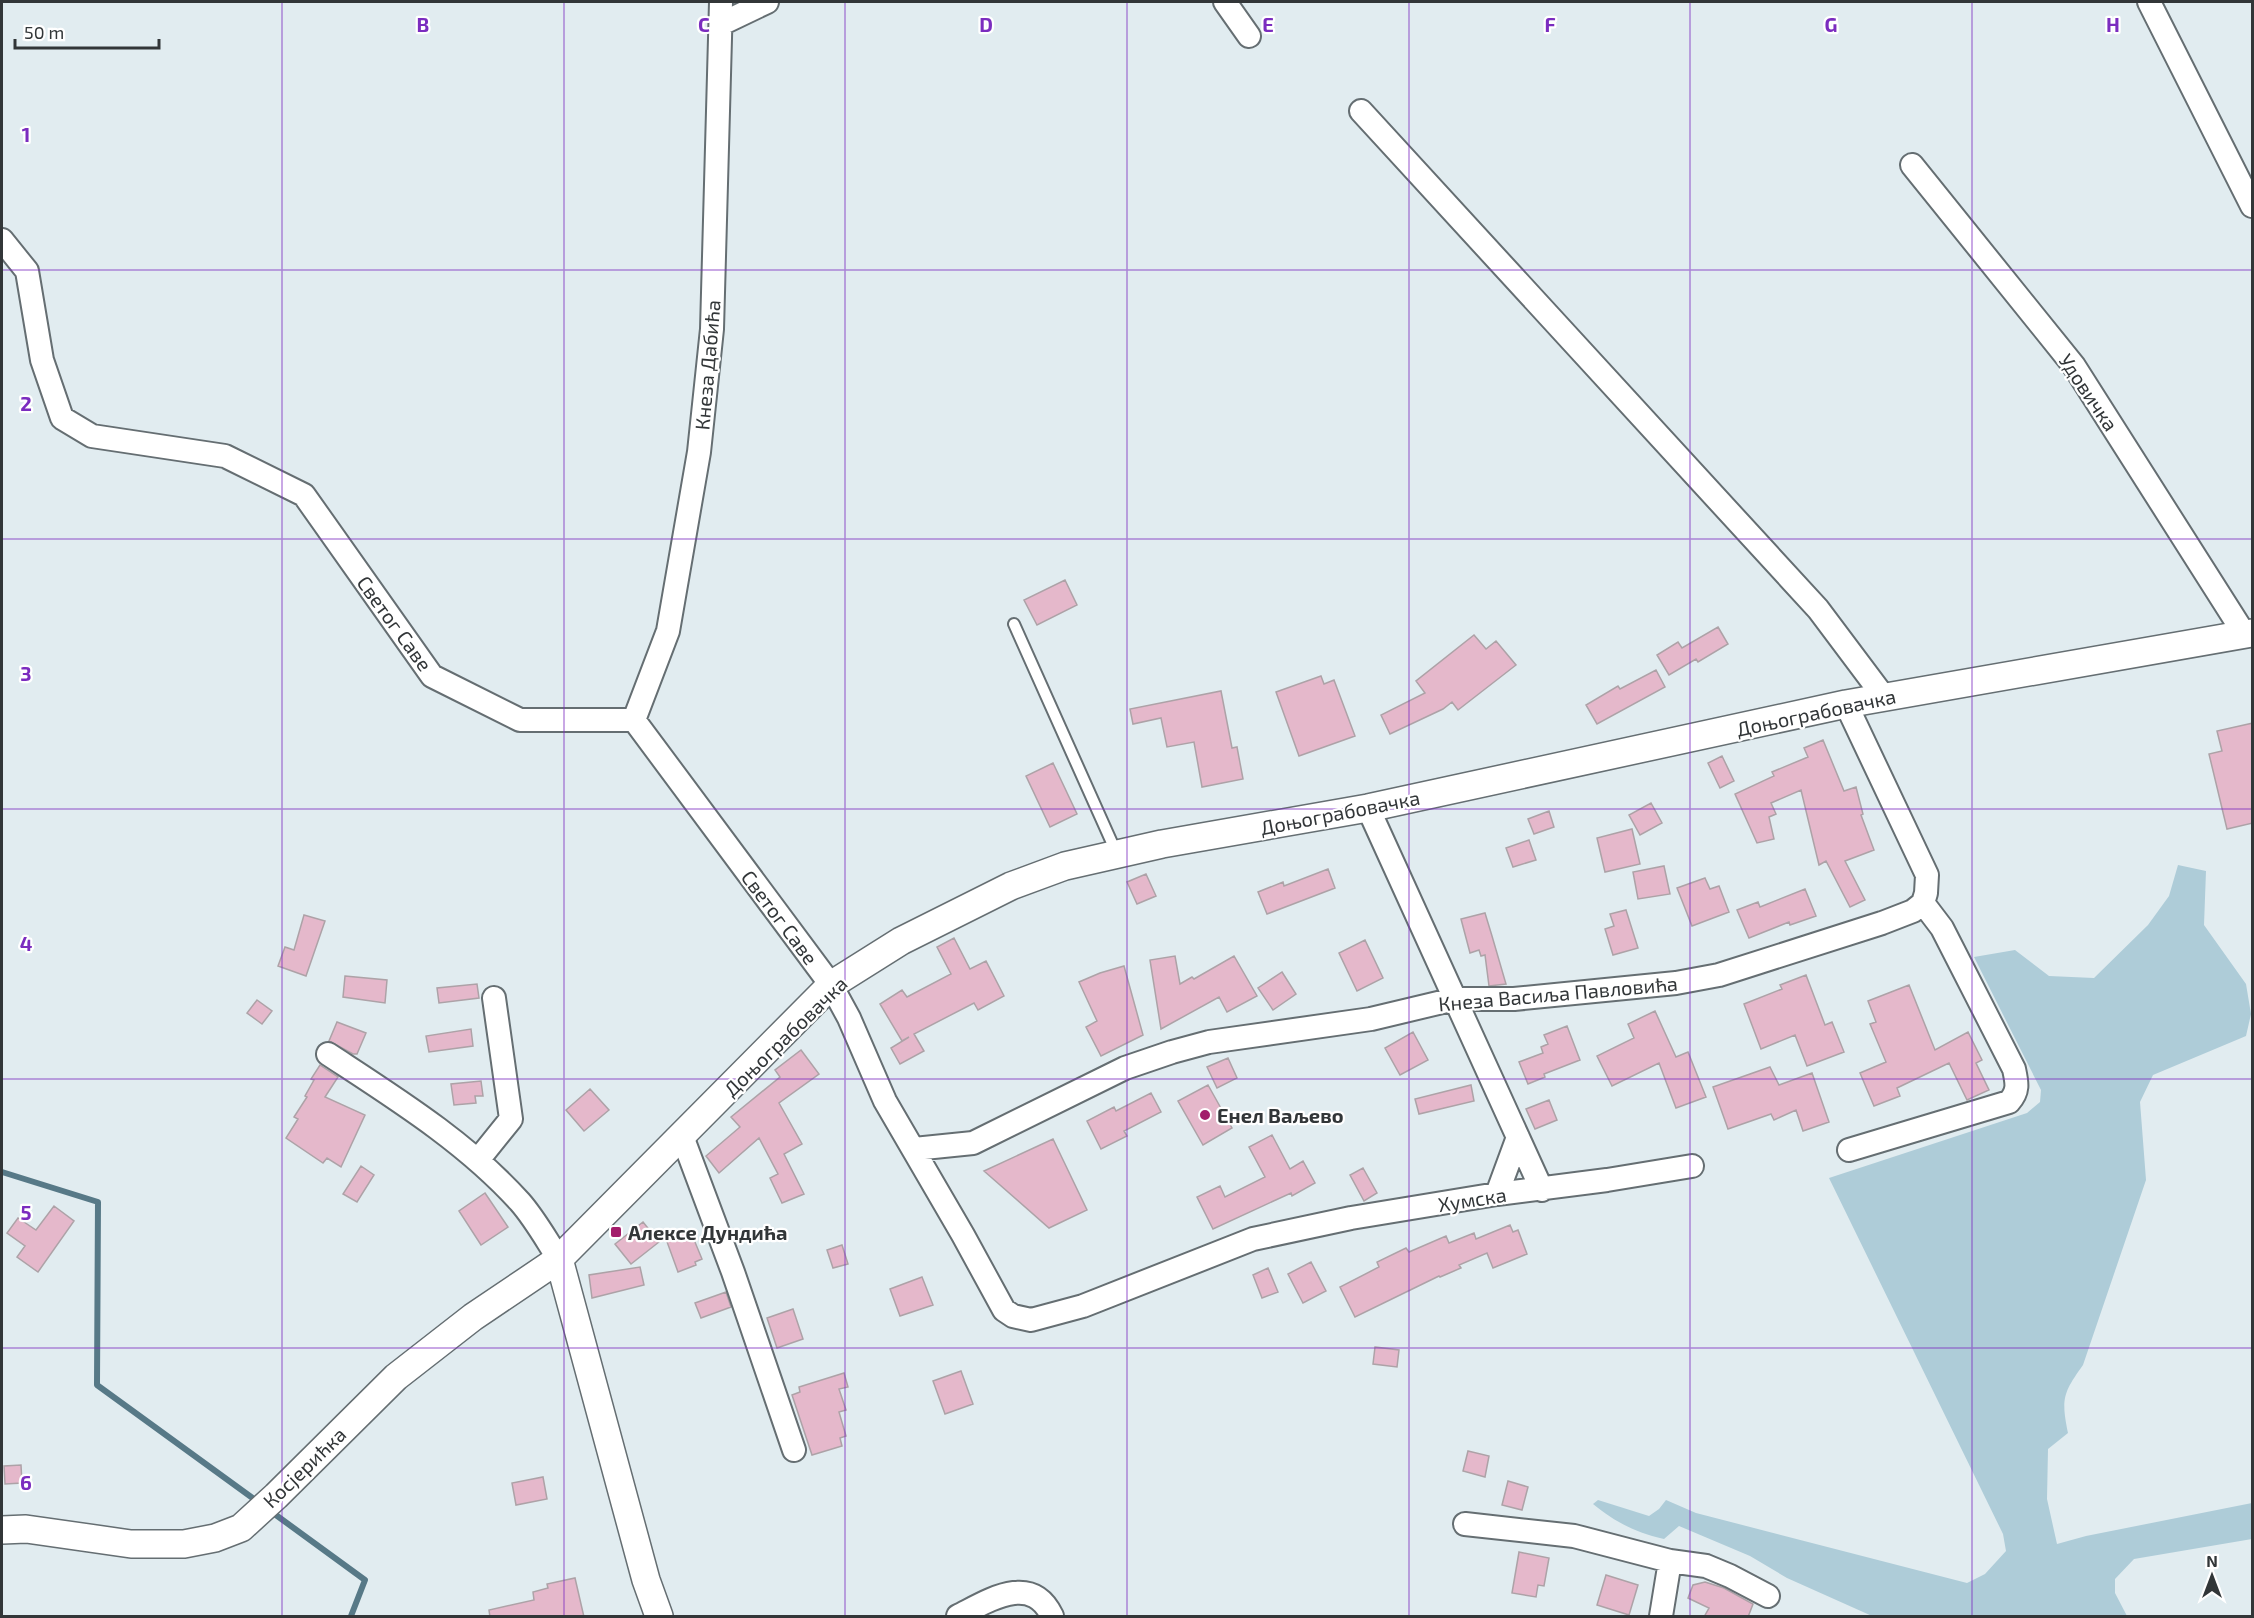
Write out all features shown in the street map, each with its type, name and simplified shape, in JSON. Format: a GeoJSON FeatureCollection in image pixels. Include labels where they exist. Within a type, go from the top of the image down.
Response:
{"type":"FeatureCollection","features":[{"type":"Feature","properties":{"kind":"street","name":"Кнеза Дабића"},"geometry":{"type":"LineString","coordinates":[[634,720],[668,631],[699,452],[712,329],[721,2]]}},
{"type":"Feature","properties":{"kind":"street"},"geometry":{"type":"LineString","coordinates":[[721,24],[767,2]]}},
{"type":"Feature","properties":{"kind":"street"},"geometry":{"type":"LineString","coordinates":[[1225,2],[1249,36]]}},
{"type":"Feature","properties":{"kind":"street"},"geometry":{"type":"LineString","coordinates":[[2149,2],[2253,206]]}},
{"type":"Feature","properties":{"kind":"street"},"geometry":{"type":"LineString","coordinates":[[1361,111],[1818,609],[1884,697]]}},
{"type":"Feature","properties":{"kind":"street","name":"Удовичка"},"geometry":{"type":"LineString","coordinates":[[1912,165],[2074,366],[2249,634]]}},
{"type":"Feature","properties":{"kind":"street","name":"Светог Саве"},"geometry":{"type":"LineString","coordinates":[[2,240],[27,271],[42,360],[62,418],[92,436],[225,456],[304,495],[432,676],[520,720],[634,720],[831,985],[849,1018],[885,1101],[914,1149]]}},
{"type":"Feature","properties":{"kind":"street","name":"Доњограбовачка"},"geometry":{"type":"LineString","coordinates":[[559,1259],[831,985],[901,941],[1011,886],[1065,866],[1162,844],[1368,808],[1846,704],[2249,634]]}},
{"type":"Feature","properties":{"kind":"street"},"geometry":{"type":"LineString","coordinates":[[1846,704],[1927,875],[1923,903],[1942,928],[2014,1069],[2017,1086],[2015,1095],[2009,1102],[1849,1150]]}},
{"type":"Feature","properties":{"kind":"street"},"geometry":{"type":"LineString","coordinates":[[1368,808],[1542,1190]]}},
{"type":"Feature","properties":{"kind":"street","name":"Кнеза Васиља Павловића"},"geometry":{"type":"LineString","coordinates":[[914,1149],[973,1143],[1125,1068],[1209,1042],[1371,1019],[1455,999],[1514,999],[1676,983],[1719,975],[1882,923],[1913,911],[1923,903]]}},
{"type":"Feature","properties":{"kind":"street"},"geometry":{"type":"LineString","coordinates":[[478,1160],[511,1119],[494,998]]}},
{"type":"Feature","properties":{"kind":"street"},"geometry":{"type":"LineString","coordinates":[[328,1054],[402,1102],[478,1160],[522,1204],[559,1259],[646,1580],[659,1617]]}},
{"type":"Feature","properties":{"kind":"street"},"geometry":{"type":"LineString","coordinates":[[682,1136],[733,1272],[794,1450]]}},
{"type":"Feature","properties":{"kind":"street"},"geometry":{"type":"LineString","coordinates":[[1497,1194],[1518,1137]]}},
{"type":"Feature","properties":{"kind":"street","name":"Хумска"},"geometry":{"type":"LineString","coordinates":[[914,1149],[1004,1310],[1022,1320],[1031,1320],[1083,1306],[1253,1239],[1351,1218],[1692,1166]]}},
{"type":"Feature","properties":{"kind":"street","name":"Косјерићка"},"geometry":{"type":"LineString","coordinates":[[2,1530],[26,1529],[131,1544],[184,1544],[215,1538],[241,1528],[396,1377],[473,1317],[559,1259]]}},
{"type":"Feature","properties":{"kind":"street"},"geometry":{"type":"LineString","coordinates":[[1465,1524],[1574,1536],[1670,1561],[1716,1570],[1768,1596]]}},
{"type":"Feature","properties":{"kind":"street"},"geometry":{"type":"LineString","coordinates":[[1661,1617],[1670,1561]]}},
{"type":"Feature","properties":{"kind":"street"},"geometry":{"type":"LineString","coordinates":[[958,1617],[996,1597],[1010,1593],[1026,1594],[1039,1599],[1052,1617]]}},
{"type":"Feature","properties":{"kind":"lane"},"geometry":{"type":"LineString","coordinates":[[1014,624],[1117,854]]}},
{"type":"Feature","properties":{"kind":"shaded area"},"geometry":{"type":"Polygon","coordinates":[[[2178,865],[2206,871],[2204,925],[2246,984],[2251,1014],[2246,1036],[2153,1075],[2140,1102],[2146,1180],[2083,1365],[2065,1397],[2068,1433],[2048,1449],[2047,1499],[2057,1544],[2086,1536],[2252,1503],[2252,1539],[2134,1559],[2115,1579],[2115,1593],[2127,1616],[1872,1616],[1787,1578],[1750,1556],[1679,1526],[1664,1539],[1626,1526],[1593,1504],[1598,1500],[1649,1516],[1666,1500],[1696,1513],[1967,1583],[1985,1574],[2006,1551],[2003,1534],[1829,1178],[2027,1113],[2040,1102],[2041,1090],[1974,957],[2015,950],[2049,976],[2094,978],[2148,925],[2169,896],[2178,865]]]}},
{"type":"Feature","properties":{"kind":"building"},"geometry":{"type":"Polygon","coordinates":[[[1065,580],[1077,605],[1037,625],[1024,600],[1065,580]]]}},
{"type":"Feature","properties":{"kind":"building"},"geometry":{"type":"Polygon","coordinates":[[[1718,627],[1728,644],[1698,662],[1696,659],[1669,675],[1657,655],[1678,642],[1682,648],[1718,627]]]}},
{"type":"Feature","properties":{"kind":"building"},"geometry":{"type":"Polygon","coordinates":[[[1474,635],[1486,649],[1496,641],[1516,665],[1458,710],[1452,702],[1443,709],[1390,734],[1381,715],[1425,693],[1416,681],[1474,635]]]}},
{"type":"Feature","properties":{"kind":"building"},"geometry":{"type":"Polygon","coordinates":[[[1656,670],[1665,687],[1597,724],[1586,705],[1618,686],[1620,689],[1656,670]]]}},
{"type":"Feature","properties":{"kind":"building"},"geometry":{"type":"Polygon","coordinates":[[[1321,676],[1324,684],[1334,680],[1355,736],[1299,756],[1276,692],[1321,676]]]}},
{"type":"Feature","properties":{"kind":"building"},"geometry":{"type":"Polygon","coordinates":[[[1221,691],[1232,748],[1237,747],[1243,779],[1202,787],[1194,742],[1167,747],[1161,718],[1133,724],[1130,709],[1221,691]]]}},
{"type":"Feature","properties":{"kind":"building"},"geometry":{"type":"Polygon","coordinates":[[[2253,723],[2253,823],[2227,829],[2209,754],[2222,751],[2217,731],[2253,723]]]}},
{"type":"Feature","properties":{"kind":"building"},"geometry":{"type":"Polygon","coordinates":[[[1823,740],[1844,791],[1856,787],[1863,814],[1861,815],[1874,850],[1845,861],[1865,900],[1850,907],[1826,861],[1819,865],[1801,790],[1771,803],[1776,814],[1769,817],[1774,839],[1757,843],[1735,794],[1774,776],[1772,772],[1808,757],[1804,748],[1823,740]]]}},
{"type":"Feature","properties":{"kind":"building"},"geometry":{"type":"Polygon","coordinates":[[[1722,756],[1734,781],[1720,788],[1708,763],[1722,756]]]}},
{"type":"Feature","properties":{"kind":"building"},"geometry":{"type":"Polygon","coordinates":[[[1053,763],[1077,814],[1050,827],[1026,776],[1053,763]]]}},
{"type":"Feature","properties":{"kind":"building"},"geometry":{"type":"Polygon","coordinates":[[[1651,803],[1662,823],[1640,835],[1629,815],[1651,803]]]}},
{"type":"Feature","properties":{"kind":"building"},"geometry":{"type":"Polygon","coordinates":[[[1549,811],[1554,827],[1534,834],[1528,819],[1549,811]]]}},
{"type":"Feature","properties":{"kind":"building"},"geometry":{"type":"Polygon","coordinates":[[[1632,829],[1640,864],[1605,872],[1597,838],[1632,829]]]}},
{"type":"Feature","properties":{"kind":"building"},"geometry":{"type":"Polygon","coordinates":[[[1529,840],[1536,860],[1513,867],[1506,848],[1529,840]]]}},
{"type":"Feature","properties":{"kind":"building"},"geometry":{"type":"Polygon","coordinates":[[[1664,866],[1670,894],[1638,899],[1633,872],[1664,866]]]}},
{"type":"Feature","properties":{"kind":"building"},"geometry":{"type":"Polygon","coordinates":[[[1328,869],[1335,888],[1267,914],[1258,892],[1283,882],[1284,886],[1328,869]]]}},
{"type":"Feature","properties":{"kind":"building"},"geometry":{"type":"Polygon","coordinates":[[[1146,874],[1156,896],[1137,904],[1127,882],[1146,874]]]}},
{"type":"Feature","properties":{"kind":"building"},"geometry":{"type":"Polygon","coordinates":[[[1705,878],[1710,889],[1719,886],[1729,912],[1692,926],[1677,888],[1705,878]]]}},
{"type":"Feature","properties":{"kind":"building"},"geometry":{"type":"Polygon","coordinates":[[[1805,889],[1816,916],[1790,925],[1789,922],[1749,938],[1737,910],[1758,902],[1760,907],[1805,889]]]}},
{"type":"Feature","properties":{"kind":"building"},"geometry":{"type":"Polygon","coordinates":[[[1626,910],[1638,948],[1613,955],[1605,929],[1614,926],[1610,914],[1626,910]]]}},
{"type":"Feature","properties":{"kind":"building"},"geometry":{"type":"Polygon","coordinates":[[[1485,913],[1506,984],[1489,986],[1485,955],[1481,956],[1479,950],[1470,953],[1461,919],[1485,913]]]}},
{"type":"Feature","properties":{"kind":"building"},"geometry":{"type":"Polygon","coordinates":[[[304,915],[325,921],[306,976],[278,966],[285,947],[294,950],[304,915]]]}},
{"type":"Feature","properties":{"kind":"building"},"geometry":{"type":"Polygon","coordinates":[[[954,938],[970,969],[986,961],[1004,996],[978,1010],[974,1003],[914,1034],[924,1051],[900,1064],[891,1048],[909,1037],[902,1041],[880,1004],[902,990],[907,997],[951,974],[937,947],[954,938]]]}},
{"type":"Feature","properties":{"kind":"building"},"geometry":{"type":"Polygon","coordinates":[[[1365,940],[1383,978],[1357,991],[1339,953],[1365,940]]]}},
{"type":"Feature","properties":{"kind":"building"},"geometry":{"type":"Polygon","coordinates":[[[1175,956],[1180,984],[1192,977],[1194,979],[1234,956],[1257,996],[1227,1012],[1219,997],[1161,1029],[1150,960],[1175,956]]]}},
{"type":"Feature","properties":{"kind":"building"},"geometry":{"type":"Polygon","coordinates":[[[1124,966],[1143,1035],[1101,1056],[1086,1027],[1097,1021],[1079,982],[1124,966]]]}},
{"type":"Feature","properties":{"kind":"building"},"geometry":{"type":"Polygon","coordinates":[[[1282,972],[1296,994],[1273,1010],[1258,988],[1282,972]]]}},
{"type":"Feature","properties":{"kind":"building"},"geometry":{"type":"Polygon","coordinates":[[[1806,975],[1825,1025],[1832,1022],[1844,1052],[1807,1066],[1795,1035],[1761,1049],[1744,1004],[1782,989],[1780,985],[1806,975]]]}},
{"type":"Feature","properties":{"kind":"building"},"geometry":{"type":"Polygon","coordinates":[[[345,976],[387,980],[385,1003],[343,997],[345,976]]]}},
{"type":"Feature","properties":{"kind":"building"},"geometry":{"type":"Polygon","coordinates":[[[477,984],[479,998],[439,1003],[437,988],[477,984]]]}},
{"type":"Feature","properties":{"kind":"building"},"geometry":{"type":"Polygon","coordinates":[[[1909,985],[1935,1050],[1968,1032],[1982,1060],[1976,1063],[1989,1090],[1967,1100],[1949,1063],[1897,1088],[1900,1096],[1874,1106],[1860,1073],[1886,1062],[1870,1024],[1876,1022],[1868,1001],[1909,985]]]}},
{"type":"Feature","properties":{"kind":"building"},"geometry":{"type":"Polygon","coordinates":[[[257,1000],[272,1011],[262,1024],[247,1013],[257,1000]]]}},
{"type":"Feature","properties":{"kind":"building"},"geometry":{"type":"Polygon","coordinates":[[[1655,1011],[1676,1057],[1688,1052],[1706,1097],[1676,1108],[1659,1063],[1612,1086],[1597,1056],[1634,1038],[1628,1024],[1655,1011]]]}},
{"type":"Feature","properties":{"kind":"building"},"geometry":{"type":"Polygon","coordinates":[[[337,1022],[366,1033],[357,1054],[329,1041],[337,1022]]]}},
{"type":"Feature","properties":{"kind":"building"},"geometry":{"type":"Polygon","coordinates":[[[1567,1026],[1580,1060],[1544,1074],[1545,1077],[1528,1084],[1519,1062],[1543,1053],[1541,1047],[1548,1044],[1544,1035],[1567,1026]]]}},
{"type":"Feature","properties":{"kind":"building"},"geometry":{"type":"Polygon","coordinates":[[[471,1029],[473,1046],[429,1052],[426,1036],[471,1029]]]}},
{"type":"Feature","properties":{"kind":"building"},"geometry":{"type":"Polygon","coordinates":[[[1413,1032],[1428,1060],[1400,1075],[1385,1048],[1413,1032]]]}},
{"type":"Feature","properties":{"kind":"building"},"geometry":{"type":"Polygon","coordinates":[[[801,1050],[819,1074],[779,1103],[802,1144],[784,1154],[804,1194],[782,1203],[770,1178],[778,1174],[759,1138],[719,1173],[706,1156],[740,1127],[731,1117],[780,1077],[775,1070],[801,1050]]]}},
{"type":"Feature","properties":{"kind":"building"},"geometry":{"type":"Polygon","coordinates":[[[1228,1058],[1237,1078],[1217,1088],[1207,1067],[1228,1058]]]}},
{"type":"Feature","properties":{"kind":"building"},"geometry":{"type":"Polygon","coordinates":[[[320,1065],[338,1077],[325,1097],[365,1115],[341,1167],[327,1158],[323,1163],[286,1138],[298,1119],[294,1117],[307,1097],[305,1096],[314,1080],[311,1079],[320,1065]]]}},
{"type":"Feature","properties":{"kind":"building"},"geometry":{"type":"Polygon","coordinates":[[[1770,1067],[1779,1085],[1812,1073],[1829,1122],[1803,1131],[1796,1110],[1774,1120],[1771,1114],[1728,1129],[1713,1087],[1770,1067]]]}},
{"type":"Feature","properties":{"kind":"building"},"geometry":{"type":"Polygon","coordinates":[[[481,1081],[483,1096],[475,1096],[476,1103],[454,1105],[451,1084],[481,1081]]]}},
{"type":"Feature","properties":{"kind":"building","name":"Енел Ваљево"},"geometry":{"type":"Polygon","coordinates":[[[1208,1085],[1232,1128],[1203,1145],[1178,1101],[1208,1085]]]}},
{"type":"Feature","properties":{"kind":"building"},"geometry":{"type":"Polygon","coordinates":[[[1471,1085],[1474,1101],[1419,1114],[1415,1099],[1471,1085]]]}},
{"type":"Feature","properties":{"kind":"building"},"geometry":{"type":"Polygon","coordinates":[[[590,1089],[609,1110],[584,1131],[566,1110],[590,1089]]]}},
{"type":"Feature","properties":{"kind":"building"},"geometry":{"type":"Polygon","coordinates":[[[1151,1093],[1161,1112],[1124,1131],[1127,1136],[1101,1149],[1087,1121],[1114,1107],[1116,1111],[1151,1093]]]}},
{"type":"Feature","properties":{"kind":"building"},"geometry":{"type":"Polygon","coordinates":[[[1549,1100],[1557,1120],[1535,1129],[1526,1109],[1549,1100]]]}},
{"type":"Feature","properties":{"kind":"building"},"geometry":{"type":"Polygon","coordinates":[[[1272,1135],[1290,1169],[1303,1161],[1315,1183],[1292,1196],[1291,1193],[1213,1229],[1197,1197],[1220,1186],[1225,1197],[1265,1177],[1249,1147],[1272,1135]]]}},
{"type":"Feature","properties":{"kind":"building"},"geometry":{"type":"Polygon","coordinates":[[[1053,1139],[1087,1210],[1049,1228],[984,1171],[1053,1139]]]}},
{"type":"Feature","properties":{"kind":"building"},"geometry":{"type":"Polygon","coordinates":[[[361,1166],[374,1175],[357,1202],[343,1194],[361,1166]]]}},
{"type":"Feature","properties":{"kind":"building"},"geometry":{"type":"Polygon","coordinates":[[[1363,1168],[1377,1193],[1364,1201],[1350,1175],[1363,1168]]]}},
{"type":"Feature","properties":{"kind":"building"},"geometry":{"type":"Polygon","coordinates":[[[485,1193],[508,1227],[481,1245],[459,1211],[485,1193]]]}},
{"type":"Feature","properties":{"kind":"building"},"geometry":{"type":"Polygon","coordinates":[[[54,1206],[74,1221],[38,1272],[17,1257],[25,1246],[7,1233],[18,1218],[36,1230],[54,1206]]]}},
{"type":"Feature","properties":{"kind":"building"},"geometry":{"type":"Polygon","coordinates":[[[643,1222],[659,1242],[631,1264],[615,1244],[643,1222]]]}},
{"type":"Feature","properties":{"kind":"building"},"geometry":{"type":"Polygon","coordinates":[[[1510,1225],[1513,1232],[1518,1230],[1527,1254],[1493,1268],[1487,1253],[1459,1265],[1461,1268],[1439,1276],[1355,1317],[1340,1287],[1379,1267],[1377,1262],[1406,1248],[1409,1252],[1446,1236],[1449,1243],[1474,1233],[1476,1239],[1510,1225]]]}},
{"type":"Feature","properties":{"kind":"building"},"geometry":{"type":"Polygon","coordinates":[[[690,1230],[702,1259],[695,1262],[696,1265],[678,1272],[666,1239],[690,1230]]]}},
{"type":"Feature","properties":{"kind":"building"},"geometry":{"type":"Polygon","coordinates":[[[842,1245],[848,1264],[833,1268],[827,1250],[842,1245]]]}},
{"type":"Feature","properties":{"kind":"building"},"geometry":{"type":"Polygon","coordinates":[[[1311,1262],[1326,1291],[1303,1303],[1288,1274],[1311,1262]]]}},
{"type":"Feature","properties":{"kind":"building"},"geometry":{"type":"Polygon","coordinates":[[[640,1267],[644,1285],[592,1298],[589,1275],[640,1267]]]}},
{"type":"Feature","properties":{"kind":"building"},"geometry":{"type":"Polygon","coordinates":[[[1268,1268],[1278,1292],[1262,1298],[1253,1275],[1268,1268]]]}},
{"type":"Feature","properties":{"kind":"building"},"geometry":{"type":"Polygon","coordinates":[[[922,1277],[933,1305],[900,1316],[890,1289],[922,1277]]]}},
{"type":"Feature","properties":{"kind":"building"},"geometry":{"type":"Polygon","coordinates":[[[726,1292],[731,1307],[701,1318],[695,1303],[726,1292]]]}},
{"type":"Feature","properties":{"kind":"building"},"geometry":{"type":"Polygon","coordinates":[[[793,1309],[803,1339],[777,1348],[767,1318],[793,1309]]]}},
{"type":"Feature","properties":{"kind":"building"},"geometry":{"type":"Polygon","coordinates":[[[1375,1347],[1399,1350],[1397,1367],[1373,1364],[1375,1347]]]}},
{"type":"Feature","properties":{"kind":"building"},"geometry":{"type":"Polygon","coordinates":[[[961,1371],[973,1404],[945,1414],[933,1381],[961,1371]]]}},
{"type":"Feature","properties":{"kind":"building"},"geometry":{"type":"Polygon","coordinates":[[[844,1373],[848,1387],[839,1389],[846,1410],[839,1412],[846,1436],[840,1438],[842,1446],[812,1455],[792,1395],[800,1392],[799,1387],[844,1373]]]}},
{"type":"Feature","properties":{"kind":"building"},"geometry":{"type":"Polygon","coordinates":[[[1468,1451],[1489,1456],[1485,1477],[1463,1471],[1468,1451]]]}},
{"type":"Feature","properties":{"kind":"building"},"geometry":{"type":"Polygon","coordinates":[[[21,1465],[22,1483],[5,1484],[4,1466],[21,1465]]]}},
{"type":"Feature","properties":{"kind":"building"},"geometry":{"type":"Polygon","coordinates":[[[543,1477],[547,1499],[516,1505],[512,1483],[543,1477]]]}},
{"type":"Feature","properties":{"kind":"building"},"geometry":{"type":"Polygon","coordinates":[[[1508,1481],[1528,1487],[1522,1510],[1502,1505],[1508,1481]]]}},
{"type":"Feature","properties":{"kind":"building"},"geometry":{"type":"Polygon","coordinates":[[[1519,1552],[1549,1558],[1544,1586],[1538,1585],[1536,1597],[1512,1593],[1519,1552]]]}},
{"type":"Feature","properties":{"kind":"building"},"geometry":{"type":"Polygon","coordinates":[[[1606,1575],[1638,1585],[1629,1615],[1597,1605],[1606,1575]]]}},
{"type":"Feature","properties":{"kind":"building"},"geometry":{"type":"Polygon","coordinates":[[[575,1578],[584,1617],[490,1617],[489,1610],[534,1600],[533,1592],[548,1588],[547,1584],[575,1578]]]}},
{"type":"Feature","properties":{"kind":"building"},"geometry":{"type":"Polygon","coordinates":[[[1705,1582],[1724,1588],[1753,1604],[1748,1617],[1704,1617],[1709,1608],[1688,1598],[1693,1585],[1705,1582]]]}},
{"type":"Feature","properties":{"kind":"waterway"},"geometry":{"type":"LineString","coordinates":[[2,1172],[98,1202],[97,1385],[258,1502]]}},
{"type":"Feature","properties":{"kind":"waterway"},"geometry":{"type":"LineString","coordinates":[[269,1510],[365,1580],[351,1616]]}},
{"type":"Feature","properties":{"kind":"place","name":"Енел Ваљево"},"geometry":{"type":"Point","coordinates":[1205,1115]}},
{"type":"Feature","properties":{"kind":"place","name":"Алексе Дундића"},"geometry":{"type":"Point","coordinates":[616,1232]}}]}
